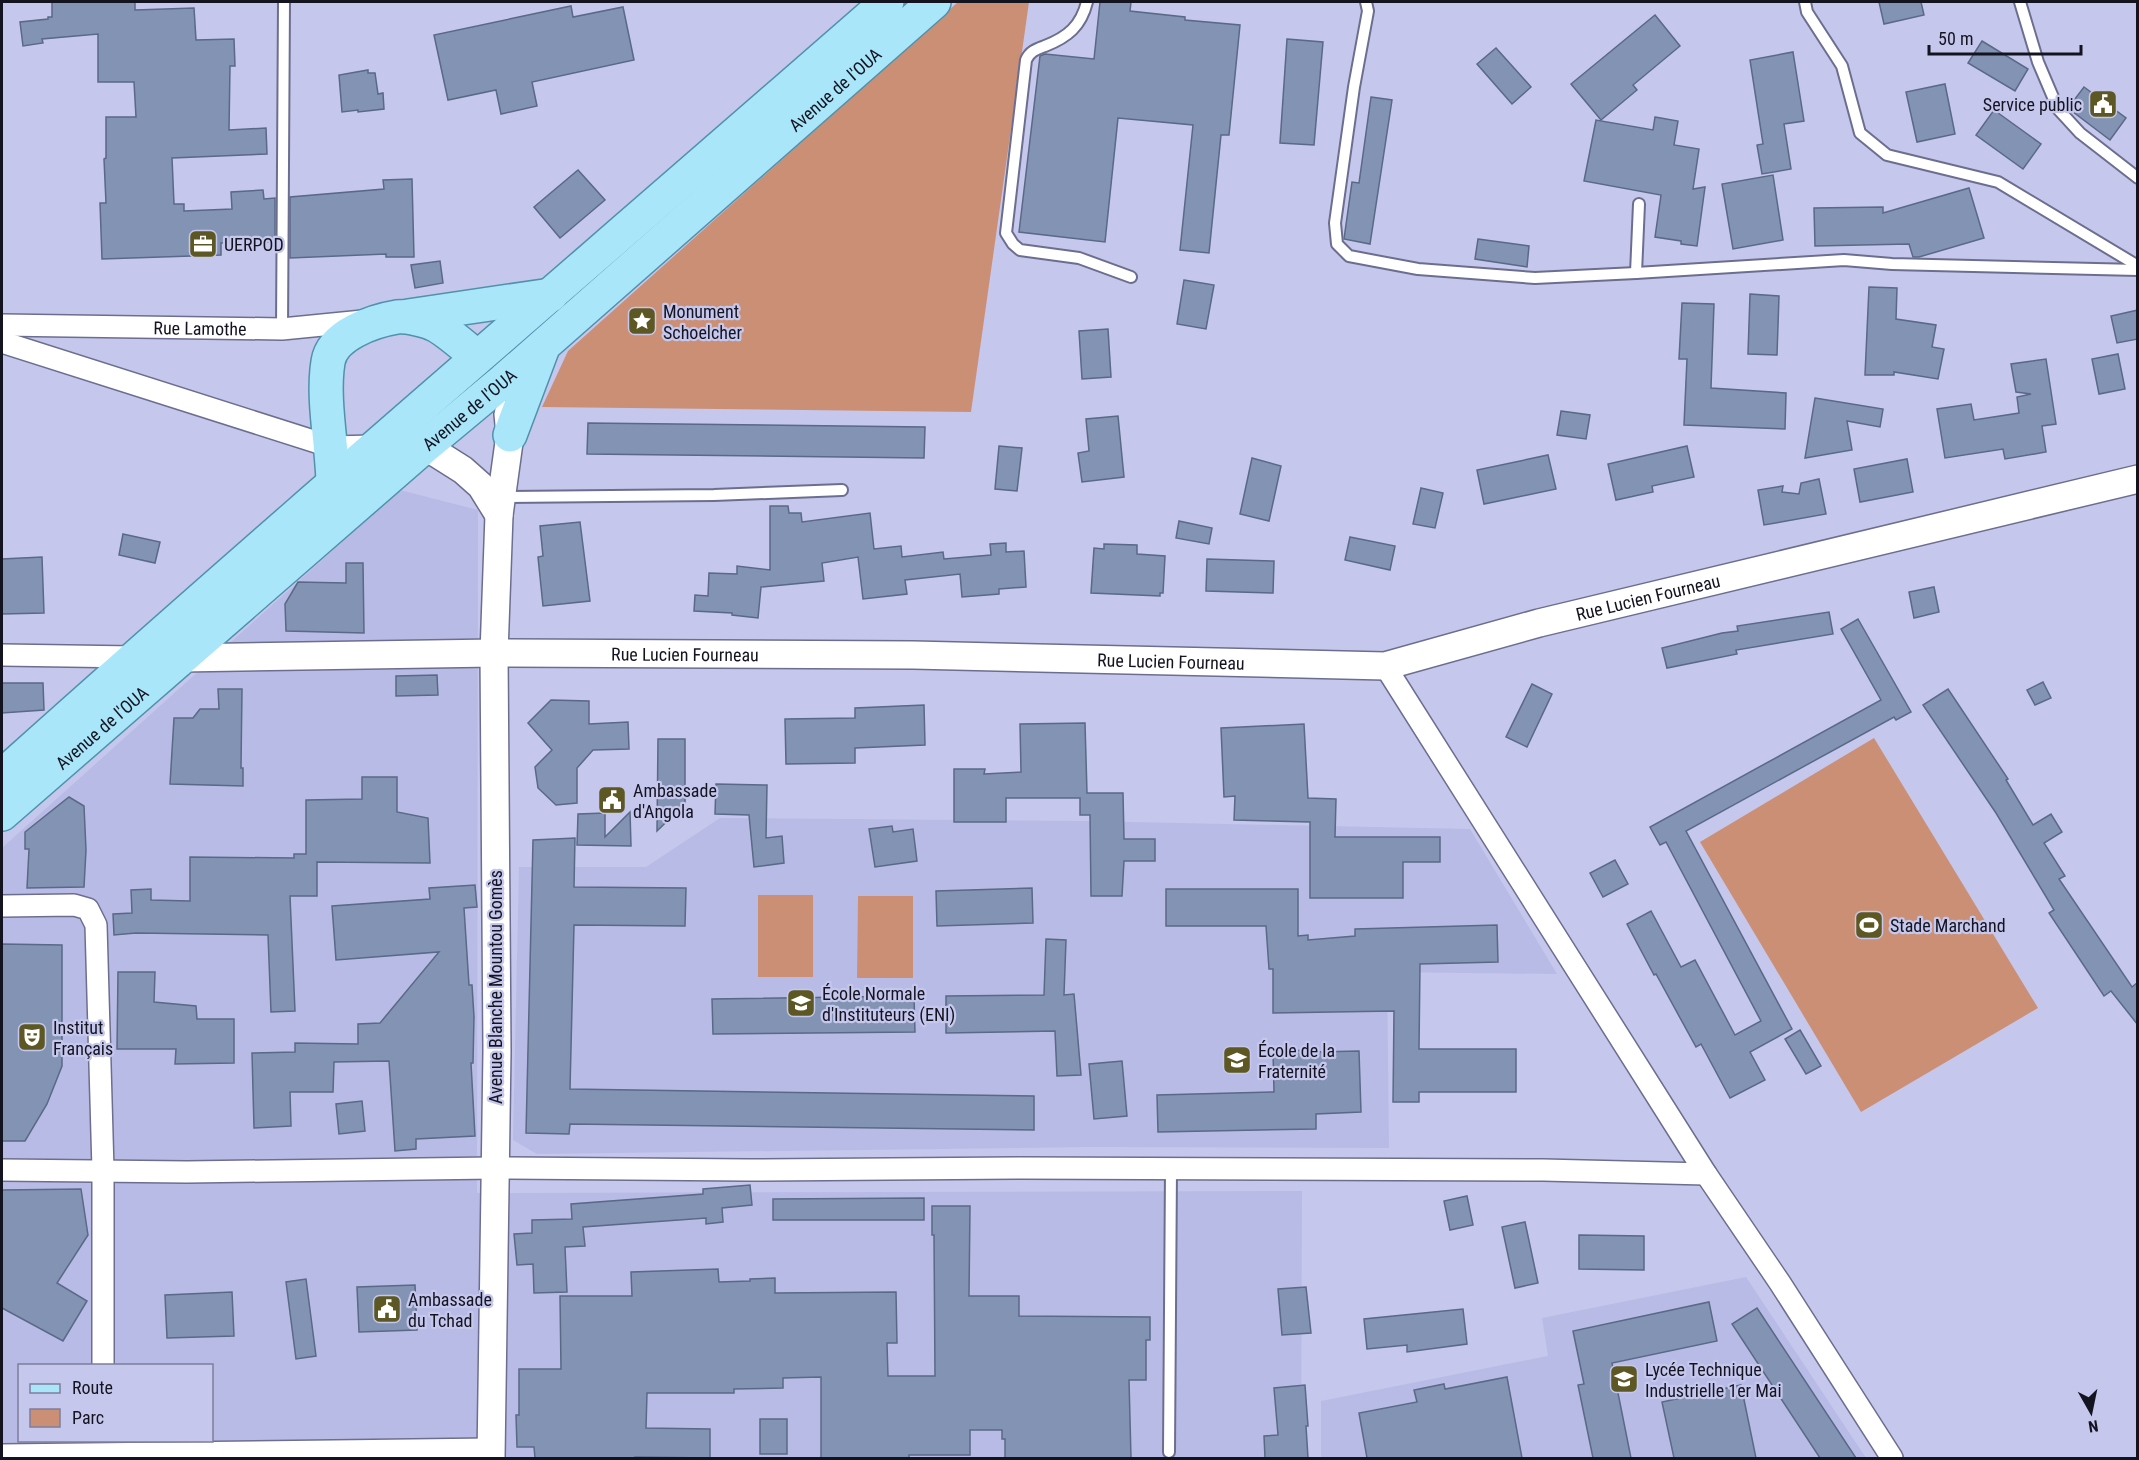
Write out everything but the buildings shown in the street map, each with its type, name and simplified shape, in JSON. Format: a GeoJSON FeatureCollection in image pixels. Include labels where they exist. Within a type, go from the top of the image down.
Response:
{"type":"FeatureCollection","features":[{"type":"Feature","properties":{"kind":"main road","name":"Avenue de l'OUA"},"geometry":{"type":"LineString","coordinates":[[2,776],[373,446],[552,295],[887,2]]}},
{"type":"Feature","properties":{"kind":"main road","name":"Avenue de l'OUA"},"geometry":{"type":"LineString","coordinates":[[2,814],[425,446],[503,381],[934,2]]}},
{"type":"Feature","properties":{"kind":"main road"},"geometry":{"type":"LineString","coordinates":[[333,482],[326,388],[328,360],[340,341],[354,330],[399,317],[552,295]]}},
{"type":"Feature","properties":{"kind":"main road"},"geometry":{"type":"LineString","coordinates":[[399,317],[434,324],[477,357]]}},
{"type":"Feature","properties":{"kind":"main road"},"geometry":{"type":"LineString","coordinates":[[510,435],[543,345]]}},
{"type":"Feature","properties":{"kind":"street","name":"Rue Lamothe"},"geometry":{"type":"LineString","coordinates":[[2,325],[282,329],[399,317]]}},
{"type":"Feature","properties":{"kind":"street"},"geometry":{"type":"LineString","coordinates":[[2,342],[332,447],[425,446],[455,465],[481,486],[500,506]]}},
{"type":"Feature","properties":{"kind":"street"},"geometry":{"type":"LineString","coordinates":[[477,357],[503,381]]}},
{"type":"Feature","properties":{"kind":"street","name":"Avenue Blanche Mountou Gomès"},"geometry":{"type":"LineString","coordinates":[[491,1454],[497,1051],[494,653],[500,506],[510,435],[503,381]]}},
{"type":"Feature","properties":{"kind":"street","name":"Rue Lucien Fourneau"},"geometry":{"type":"LineString","coordinates":[[181,658],[494,653],[913,655],[1385,666],[1539,624],[2137,484]]}},
{"type":"Feature","properties":{"kind":"street"},"geometry":{"type":"LineString","coordinates":[[2,655],[134,657]]}},
{"type":"Feature","properties":{"kind":"street"},"geometry":{"type":"LineString","coordinates":[[1385,666],[1706,1174],[1786,1292],[1892,1458]]}},
{"type":"Feature","properties":{"kind":"street"},"geometry":{"type":"LineString","coordinates":[[2,906],[74,904],[88,909],[96,926],[103,1170],[103,1364]]}},
{"type":"Feature","properties":{"kind":"street"},"geometry":{"type":"LineString","coordinates":[[2,1170],[1171,1169],[1543,1170],[1706,1174]]}},
{"type":"Feature","properties":{"kind":"street"},"geometry":{"type":"LineString","coordinates":[[2,1455],[101,1451],[491,1454]]}},
{"type":"Feature","properties":{"kind":"lane"},"geometry":{"type":"LineString","coordinates":[[282,329],[284,2]]}},
{"type":"Feature","properties":{"kind":"lane"},"geometry":{"type":"LineString","coordinates":[[1087,2],[1077,27],[1067,36],[1036,49],[1028,55],[1026,60],[1006,233],[1020,250],[1079,258],[1131,277]]}},
{"type":"Feature","properties":{"kind":"lane"},"geometry":{"type":"LineString","coordinates":[[1366,2],[1368,11],[1354,87],[1335,223],[1337,244],[1349,256],[1418,269],[1535,278],[1844,260],[1892,264],[2138,268]]}},
{"type":"Feature","properties":{"kind":"lane"},"geometry":{"type":"LineString","coordinates":[[1804,2],[1807,12],[1842,66],[1860,133],[1887,155],[1998,182],[2138,268]]}},
{"type":"Feature","properties":{"kind":"lane"},"geometry":{"type":"LineString","coordinates":[[2020,2],[2038,62],[2058,109],[2080,133],[2138,178]]}},
{"type":"Feature","properties":{"kind":"lane"},"geometry":{"type":"LineString","coordinates":[[1635,273],[1639,204]]}},
{"type":"Feature","properties":{"kind":"lane"},"geometry":{"type":"LineString","coordinates":[[500,506],[842,490]]}},
{"type":"Feature","properties":{"kind":"lane"},"geometry":{"type":"LineString","coordinates":[[1169,1452],[1171,1169]]}},
{"type":"Feature","properties":{"kind":"shaded area"},"geometry":{"type":"Polygon","coordinates":[[[400,490],[478,510],[477,1193],[1302,1191],[1301,1458],[2,1458],[2,848],[400,490]]]}},
{"type":"Feature","properties":{"kind":"shaded area","name":"École Normale d'Instituteurs (ENI)"},"geometry":{"type":"Polygon","coordinates":[[[720,818],[1085,821],[1470,829],[1557,974],[1387,972],[1389,1148],[1087,1147],[537,1154],[513,1140],[519,867],[646,867],[720,818]]]}},
{"type":"Feature","properties":{"kind":"shaded area","name":"Lycée Technique Industrielle 1er Mai"},"geometry":{"type":"Polygon","coordinates":[[[1746,1277],[1866,1458],[1321,1458],[1321,1401],[1548,1356],[1542,1318],[1746,1277]]]}},
{"type":"Feature","properties":{"kind":"green space"},"geometry":{"type":"Polygon","coordinates":[[[958,2],[1029,2],[971,412],[542,407],[568,351],[958,2]]]}},
{"type":"Feature","properties":{"kind":"green space","name":"Stade Marchand"},"geometry":{"type":"Polygon","coordinates":[[[1874,738],[2038,1008],[1861,1112],[1700,842],[1874,738]]]}},
{"type":"Feature","properties":{"kind":"green space"},"geometry":{"type":"Polygon","coordinates":[[[758,895],[813,895],[813,977],[758,977],[758,895]]]}},
{"type":"Feature","properties":{"kind":"green space"},"geometry":{"type":"Polygon","coordinates":[[[858,896],[913,896],[913,978],[857,978],[858,896]]]}},
{"type":"Feature","properties":{"kind":"place","name":"Service public"},"geometry":{"type":"Point","coordinates":[2103,104]}},
{"type":"Feature","properties":{"kind":"place","name":"UERPOD"},"geometry":{"type":"Point","coordinates":[203,244]}},
{"type":"Feature","properties":{"kind":"place","name":"Monument Schoelcher"},"geometry":{"type":"Point","coordinates":[642,321]}},
{"type":"Feature","properties":{"kind":"place","name":"Ambassade d'Angola"},"geometry":{"type":"Point","coordinates":[612,800]}},
{"type":"Feature","properties":{"kind":"place","name":"Stade Marchand"},"geometry":{"type":"Point","coordinates":[1869,925]}},
{"type":"Feature","properties":{"kind":"place","name":"École Normale d'Instituteurs (ENI)"},"geometry":{"type":"Point","coordinates":[801,1003]}},
{"type":"Feature","properties":{"kind":"place","name":"Institut Français"},"geometry":{"type":"Point","coordinates":[32,1037]}},
{"type":"Feature","properties":{"kind":"place","name":"École de la Fraternité"},"geometry":{"type":"Point","coordinates":[1237,1060]}},
{"type":"Feature","properties":{"kind":"place","name":"Ambassade du Tchad"},"geometry":{"type":"Point","coordinates":[387,1309]}},
{"type":"Feature","properties":{"kind":"place","name":"Lycée Technique Industrielle 1er Mai"},"geometry":{"type":"Point","coordinates":[1624,1379]}}]}
